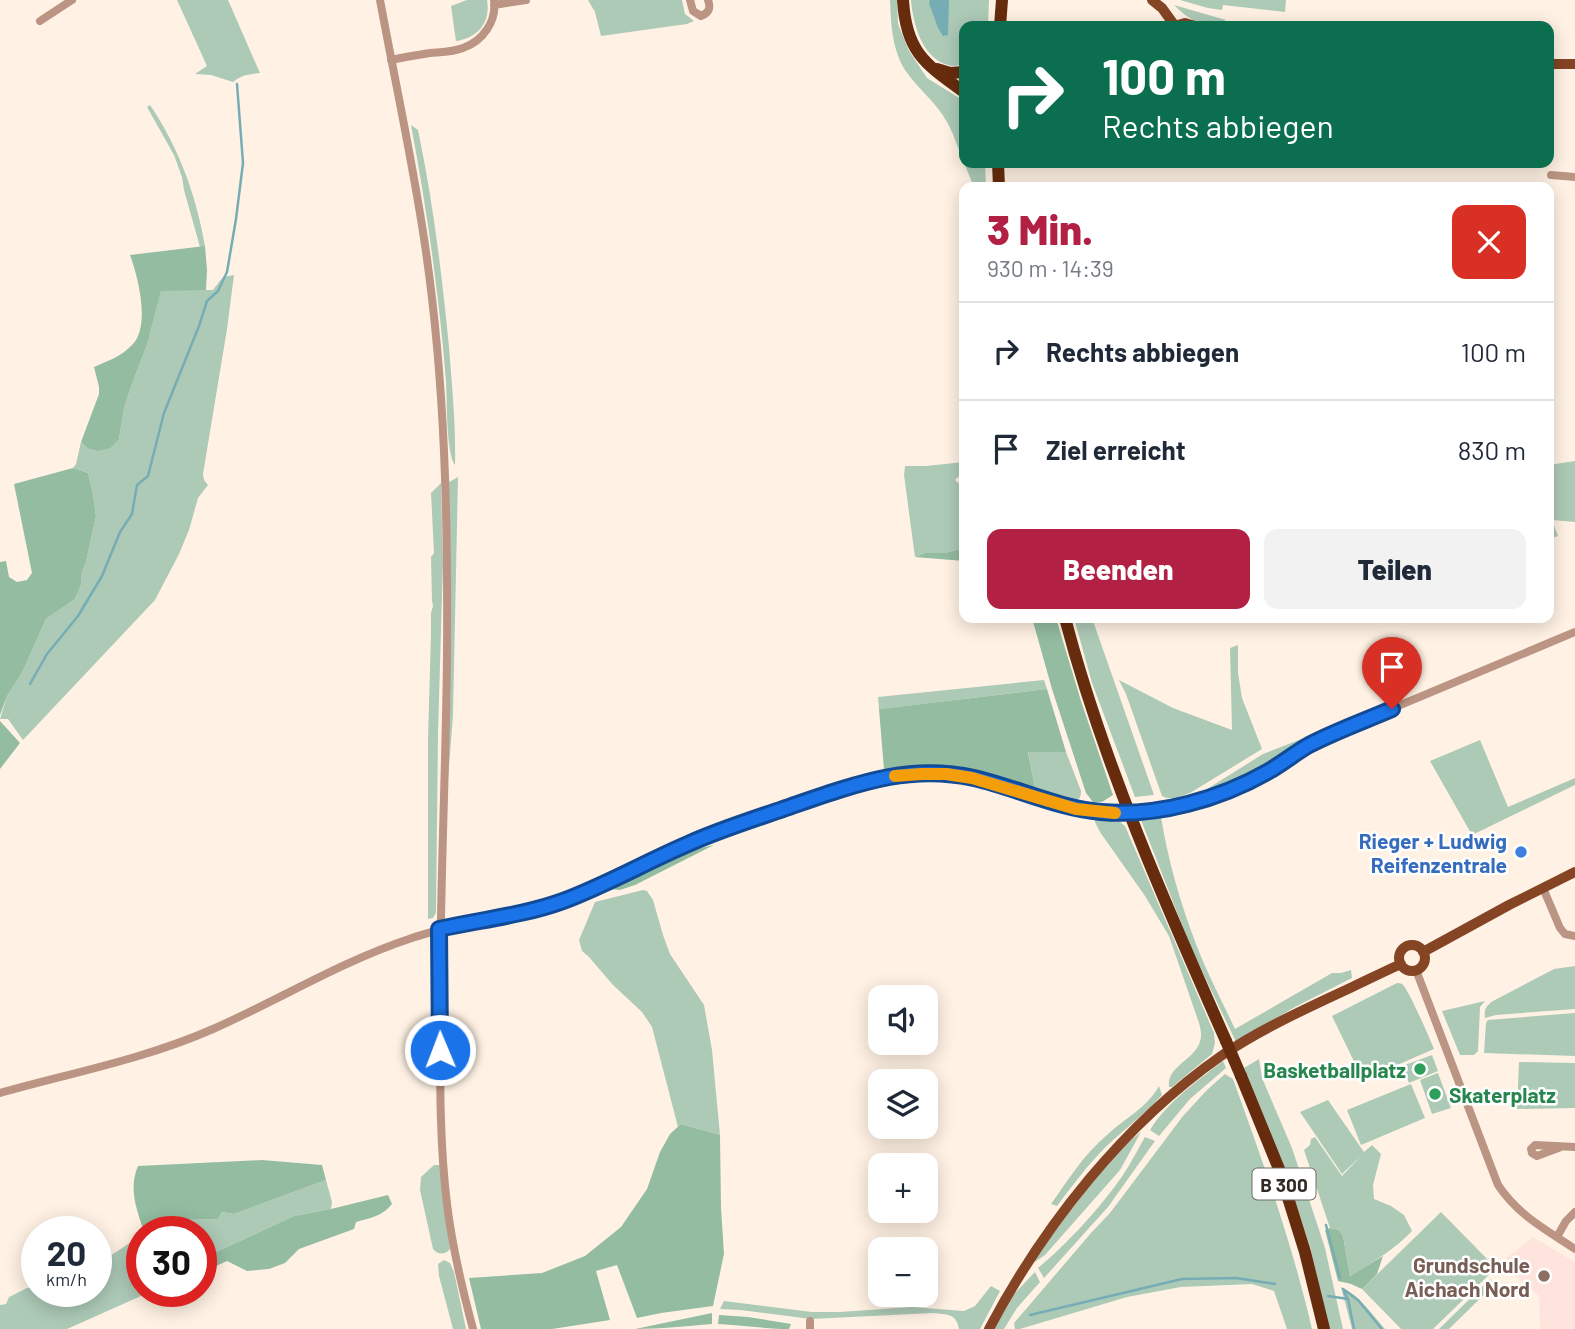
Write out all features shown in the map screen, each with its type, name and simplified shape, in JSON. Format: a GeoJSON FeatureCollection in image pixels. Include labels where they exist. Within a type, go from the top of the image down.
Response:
{"type":"FeatureCollection","features":[{"type":"Feature","properties":{"kind":"highway"},"geometry":{"type":"LineString","coordinates":[[903,0],[905,21],[921,59],[959,89]]}},
{"type":"Feature","properties":{"kind":"highway"},"geometry":{"type":"LineString","coordinates":[[1001,21],[1003,0]]}},
{"type":"Feature","properties":{"kind":"highway"},"geometry":{"type":"LineString","coordinates":[[927,64],[950,73],[959,72]]}},
{"type":"Feature","properties":{"kind":"highway","name":"B 300"},"geometry":{"type":"LineString","coordinates":[[1066,623],[1089,699],[1127,807],[1283,1182],[1305,1252],[1324,1329]]}},
{"type":"Feature","properties":{"kind":"main road"},"geometry":{"type":"LineString","coordinates":[[1152,0],[1171,21]]}},
{"type":"Feature","properties":{"kind":"main road"},"geometry":{"type":"LineString","coordinates":[[1554,64],[1575,64]]}},
{"type":"Feature","properties":{"kind":"main road"},"geometry":{"type":"LineString","coordinates":[[1423,952],[1575,872]]}},
{"type":"Feature","properties":{"kind":"main road"},"geometry":{"type":"LineString","coordinates":[[1416,946],[1423,952],[1424,963],[1416,970],[1407,970],[1401,964],[1399,955],[1405,947],[1416,946]]}},
{"type":"Feature","properties":{"kind":"main road"},"geometry":{"type":"LineString","coordinates":[[989,1329],[1050,1230],[1078,1192],[1105,1159],[1169,1098],[1221,1056],[1297,1013],[1401,964]]}},
{"type":"Feature","properties":{"kind":"street"},"geometry":{"type":"LineString","coordinates":[[40,21],[72,0]]}},
{"type":"Feature","properties":{"kind":"street"},"geometry":{"type":"LineString","coordinates":[[380,0],[425,247],[440,385],[446,472],[447,654],[439,929],[440,1106],[447,1204],[473,1329]]}},
{"type":"Feature","properties":{"kind":"street"},"geometry":{"type":"LineString","coordinates":[[391,60],[463,48],[481,37],[491,22],[494,2],[526,0]]}},
{"type":"Feature","properties":{"kind":"street"},"geometry":{"type":"LineString","coordinates":[[690,0],[693,12],[701,16],[710,8],[708,0]]}},
{"type":"Feature","properties":{"kind":"street"},"geometry":{"type":"LineString","coordinates":[[1551,175],[1575,177]]}},
{"type":"Feature","properties":{"kind":"street"},"geometry":{"type":"LineString","coordinates":[[0,1093],[124,1061],[183,1042],[318,976],[408,939],[439,929],[534,910],[559,902],[717,832],[865,782],[894,776],[946,774],[972,778],[1076,809],[1101,812],[1155,810],[1185,804],[1231,789],[1331,734],[1575,632]]}},
{"type":"Feature","properties":{"kind":"street"},"geometry":{"type":"LineString","coordinates":[[1543,888],[1560,928],[1565,934],[1575,936]]}},
{"type":"Feature","properties":{"kind":"street"},"geometry":{"type":"LineString","coordinates":[[1416,970],[1498,1185],[1509,1202],[1521,1212],[1575,1249]]}},
{"type":"Feature","properties":{"kind":"street"},"geometry":{"type":"LineString","coordinates":[[1561,1147],[1575,1147]]}},
{"type":"Feature","properties":{"kind":"street"},"geometry":{"type":"LineString","coordinates":[[1557,1237],[1566,1220],[1575,1212]]}},
{"type":"Feature","properties":{"kind":"shaded area","name":"Grundschule Aichach Nord"},"geometry":{"type":"Polygon","coordinates":[[[1533,1237],[1575,1262],[1575,1329],[1540,1329],[1539,1296],[1500,1263],[1533,1237]]]}},
{"type":"Feature","properties":{"kind":"green space"},"geometry":{"type":"Polygon","coordinates":[[[177,0],[228,0],[260,73],[245,75],[233,82],[211,75],[195,74],[207,66],[177,0]]]}},
{"type":"Feature","properties":{"kind":"green space"},"geometry":{"type":"Polygon","coordinates":[[[467,0],[487,0],[487,15],[477,33],[456,41],[451,6],[467,0]]]}},
{"type":"Feature","properties":{"kind":"green space"},"geometry":{"type":"Polygon","coordinates":[[[588,0],[682,0],[685,14],[694,21],[601,36],[595,12],[588,0]]]}},
{"type":"Feature","properties":{"kind":"green space"},"geometry":{"type":"Polygon","coordinates":[[[890,0],[897,0],[898,24],[909,51],[927,78],[959,98],[959,149],[943,115],[905,70],[897,54],[890,0]]]}},
{"type":"Feature","properties":{"kind":"green space"},"geometry":{"type":"Polygon","coordinates":[[[911,0],[989,0],[988,21],[959,21],[959,65],[950,66],[939,61],[925,48],[914,19],[911,0]]]}},
{"type":"Feature","properties":{"kind":"green space"},"geometry":{"type":"Polygon","coordinates":[[[1180,0],[1286,0],[1285,12],[1223,5],[1222,10],[1180,0]]]}},
{"type":"Feature","properties":{"kind":"green space"},"geometry":{"type":"Polygon","coordinates":[[[1174,5],[1226,20],[1195,21],[1174,5]]]}},
{"type":"Feature","properties":{"kind":"green space"},"geometry":{"type":"Polygon","coordinates":[[[150,105],[170,138],[185,172],[197,208],[205,246],[200,247],[182,177],[174,155],[147,107],[150,105]]]}},
{"type":"Feature","properties":{"kind":"green space"},"geometry":{"type":"Polygon","coordinates":[[[411,125],[418,130],[440,265],[449,347],[455,465],[448,438],[446,381],[436,285],[411,125]]]}},
{"type":"Feature","properties":{"kind":"green space"},"geometry":{"type":"Polygon","coordinates":[[[966,168],[985,168],[986,182],[972,182],[966,168]]]}},
{"type":"Feature","properties":{"kind":"green space"},"geometry":{"type":"Polygon","coordinates":[[[205,246],[206,290],[161,291],[147,345],[124,408],[119,439],[110,448],[98,451],[87,448],[81,442],[99,394],[94,367],[128,349],[138,337],[141,326],[139,288],[130,255],[205,246]]]}},
{"type":"Feature","properties":{"kind":"green space"},"geometry":{"type":"Polygon","coordinates":[[[234,275],[203,474],[208,485],[198,498],[179,554],[155,600],[23,740],[8,719],[0,719],[7,696],[22,673],[46,619],[75,599],[81,585],[96,516],[88,473],[73,468],[81,442],[87,448],[119,439],[124,408],[147,345],[161,290],[213,290],[223,277],[234,275]]]}},
{"type":"Feature","properties":{"kind":"green space"},"geometry":{"type":"Polygon","coordinates":[[[1575,461],[1575,522],[1554,520],[1554,464],[1575,461]]]}},
{"type":"Feature","properties":{"kind":"green space"},"geometry":{"type":"Polygon","coordinates":[[[959,463],[959,476],[955,480],[959,484],[959,549],[945,553],[925,553],[915,557],[905,466],[959,463]]]}},
{"type":"Feature","properties":{"kind":"green space"},"geometry":{"type":"Polygon","coordinates":[[[73,468],[88,473],[96,516],[81,585],[75,599],[46,619],[0,715],[0,562],[6,561],[9,577],[17,582],[27,580],[32,573],[14,484],[73,468]]]}},
{"type":"Feature","properties":{"kind":"green space"},"geometry":{"type":"Polygon","coordinates":[[[458,477],[453,715],[448,779],[449,482],[458,477]]]}},
{"type":"Feature","properties":{"kind":"green space"},"geometry":{"type":"Polygon","coordinates":[[[441,483],[443,562],[436,913],[433,918],[428,919],[428,740],[433,606],[431,557],[434,553],[431,493],[441,483]]]}},
{"type":"Feature","properties":{"kind":"green space"},"geometry":{"type":"Polygon","coordinates":[[[959,549],[959,561],[915,557],[925,553],[945,553],[959,549]]]}},
{"type":"Feature","properties":{"kind":"green space"},"geometry":{"type":"Polygon","coordinates":[[[1033,623],[1058,623],[1113,795],[1102,802],[1093,802],[1086,793],[1033,623]]]}},
{"type":"Feature","properties":{"kind":"green space"},"geometry":{"type":"Polygon","coordinates":[[[1075,623],[1094,623],[1154,795],[1135,797],[1092,683],[1075,623]]]}},
{"type":"Feature","properties":{"kind":"green space"},"geometry":{"type":"Polygon","coordinates":[[[1238,645],[1238,673],[1242,698],[1262,749],[1190,793],[1172,798],[1162,796],[1119,680],[1173,708],[1232,730],[1230,648],[1238,645]]]}},
{"type":"Feature","properties":{"kind":"green space"},"geometry":{"type":"Polygon","coordinates":[[[1044,680],[1047,689],[879,709],[878,697],[1044,680]]]}},
{"type":"Feature","properties":{"kind":"green space"},"geometry":{"type":"Polygon","coordinates":[[[1047,689],[1066,752],[1028,752],[1035,788],[961,767],[884,769],[879,709],[1047,689]]]}},
{"type":"Feature","properties":{"kind":"green space"},"geometry":{"type":"Polygon","coordinates":[[[0,721],[20,743],[0,769],[0,721]]]}},
{"type":"Feature","properties":{"kind":"green space"},"geometry":{"type":"Polygon","coordinates":[[[1324,730],[1326,734],[1268,768],[1213,791],[1207,789],[1263,754],[1324,730]]]}},
{"type":"Feature","properties":{"kind":"green space"},"geometry":{"type":"Polygon","coordinates":[[[1480,740],[1508,807],[1575,778],[1575,785],[1472,835],[1430,761],[1480,740]]]}},
{"type":"Feature","properties":{"kind":"green space"},"geometry":{"type":"Polygon","coordinates":[[[1028,751],[1066,752],[1081,791],[1079,799],[1074,801],[1035,788],[1028,751]]]}},
{"type":"Feature","properties":{"kind":"green space"},"geometry":{"type":"Polygon","coordinates":[[[1098,816],[1115,818],[1125,826],[1214,1033],[1212,1054],[1172,1087],[1169,1087],[1173,1073],[1200,1043],[1199,1023],[1169,936],[1145,896],[1100,832],[1095,822],[1098,816]]]}},
{"type":"Feature","properties":{"kind":"green space"},"geometry":{"type":"Polygon","coordinates":[[[1161,817],[1171,865],[1190,928],[1235,1029],[1332,973],[1351,970],[1352,978],[1295,1007],[1236,1042],[1191,948],[1141,820],[1161,817]]]}},
{"type":"Feature","properties":{"kind":"green space"},"geometry":{"type":"Polygon","coordinates":[[[714,845],[635,885],[620,890],[608,889],[692,850],[714,845]]]}},
{"type":"Feature","properties":{"kind":"green space"},"geometry":{"type":"Polygon","coordinates":[[[647,891],[653,900],[670,954],[704,1005],[712,1050],[720,1135],[681,1124],[678,1127],[652,1027],[642,1012],[582,951],[579,940],[595,902],[647,891]]]}},
{"type":"Feature","properties":{"kind":"green space"},"geometry":{"type":"Polygon","coordinates":[[[1575,966],[1575,1009],[1485,1018],[1486,1008],[1493,1001],[1554,969],[1575,966]]]}},
{"type":"Feature","properties":{"kind":"green space"},"geometry":{"type":"Polygon","coordinates":[[[1397,983],[1402,984],[1409,994],[1434,1049],[1363,1080],[1332,1016],[1397,983]]]}},
{"type":"Feature","properties":{"kind":"green space"},"geometry":{"type":"Polygon","coordinates":[[[1485,1001],[1480,1007],[1478,1051],[1474,1055],[1460,1055],[1442,1011],[1485,1001]]]}},
{"type":"Feature","properties":{"kind":"green space"},"geometry":{"type":"Polygon","coordinates":[[[1575,1013],[1575,1056],[1484,1053],[1488,1020],[1575,1013]]]}},
{"type":"Feature","properties":{"kind":"green space","name":"Basketballplatz"},"geometry":{"type":"Polygon","coordinates":[[[1432,1055],[1438,1071],[1409,1083],[1402,1066],[1432,1055]]]}},
{"type":"Feature","properties":{"kind":"green space"},"geometry":{"type":"Polygon","coordinates":[[[1259,1059],[1262,1078],[1292,1148],[1325,1248],[1343,1329],[1329,1329],[1311,1250],[1297,1207],[1244,1068],[1259,1059]]]}},
{"type":"Feature","properties":{"kind":"green space"},"geometry":{"type":"Polygon","coordinates":[[[1223,1061],[1226,1068],[1190,1099],[1159,1136],[1150,1130],[1174,1101],[1223,1061]]]}},
{"type":"Feature","properties":{"kind":"green space"},"geometry":{"type":"Polygon","coordinates":[[[1519,1062],[1575,1063],[1575,1108],[1517,1109],[1519,1062]]]}},
{"type":"Feature","properties":{"kind":"green space","name":"Skaterplatz"},"geometry":{"type":"Polygon","coordinates":[[[1438,1073],[1451,1108],[1432,1114],[1420,1080],[1438,1073]]]}},
{"type":"Feature","properties":{"kind":"green space"},"geometry":{"type":"Polygon","coordinates":[[[1225,1074],[1233,1079],[1266,1172],[1312,1329],[1287,1329],[1274,1291],[1252,1284],[1181,1287],[1127,1297],[1015,1329],[1014,1323],[1110,1213],[1183,1116],[1225,1074]]]}},
{"type":"Feature","properties":{"kind":"green space"},"geometry":{"type":"Polygon","coordinates":[[[1411,1084],[1425,1118],[1361,1145],[1347,1110],[1411,1084]]]}},
{"type":"Feature","properties":{"kind":"green space"},"geometry":{"type":"Polygon","coordinates":[[[1159,1086],[1162,1095],[1098,1155],[1057,1206],[1051,1204],[1091,1150],[1142,1107],[1159,1086]]]}},
{"type":"Feature","properties":{"kind":"green space"},"geometry":{"type":"Polygon","coordinates":[[[1328,1100],[1364,1152],[1372,1145],[1381,1154],[1373,1185],[1374,1199],[1404,1215],[1412,1231],[1375,1261],[1350,1276],[1343,1236],[1339,1230],[1330,1228],[1304,1150],[1315,1137],[1342,1176],[1362,1155],[1342,1174],[1300,1112],[1328,1100]]]}},
{"type":"Feature","properties":{"kind":"green space"},"geometry":{"type":"Polygon","coordinates":[[[681,1124],[720,1135],[724,1254],[713,1306],[637,1318],[617,1265],[596,1271],[610,1320],[552,1329],[481,1329],[469,1278],[542,1273],[585,1256],[621,1227],[647,1189],[660,1152],[670,1134],[681,1124]]]}},
{"type":"Feature","properties":{"kind":"green space"},"geometry":{"type":"Polygon","coordinates":[[[1141,1132],[1120,1170],[1045,1255],[1033,1263],[1104,1168],[1141,1132]]]}},
{"type":"Feature","properties":{"kind":"green space"},"geometry":{"type":"Polygon","coordinates":[[[1145,1137],[1155,1141],[1108,1207],[1044,1278],[1038,1268],[1105,1200],[1145,1137]]]}},
{"type":"Feature","properties":{"kind":"green space"},"geometry":{"type":"Polygon","coordinates":[[[262,1160],[322,1165],[326,1180],[234,1214],[222,1212],[218,1219],[217,1216],[139,1216],[134,1191],[138,1166],[262,1160]]]}},
{"type":"Feature","properties":{"kind":"green space"},"geometry":{"type":"Polygon","coordinates":[[[434,1165],[440,1165],[450,1249],[442,1254],[433,1249],[420,1190],[421,1177],[434,1165]]]}},
{"type":"Feature","properties":{"kind":"green space"},"geometry":{"type":"Polygon","coordinates":[[[326,1180],[332,1202],[331,1209],[294,1216],[217,1252],[217,1219],[222,1212],[234,1214],[326,1180]]]}},
{"type":"Feature","properties":{"kind":"green space"},"geometry":{"type":"Polygon","coordinates":[[[388,1195],[392,1204],[376,1216],[356,1222],[354,1229],[299,1249],[285,1263],[269,1269],[247,1271],[227,1261],[217,1266],[217,1252],[294,1216],[388,1195]]]}},
{"type":"Feature","properties":{"kind":"green space"},"geometry":{"type":"Polygon","coordinates":[[[1441,1212],[1496,1268],[1433,1329],[1401,1329],[1362,1289],[1441,1212]]]}},
{"type":"Feature","properties":{"kind":"green space"},"geometry":{"type":"Polygon","coordinates":[[[1325,1230],[1339,1230],[1343,1236],[1350,1276],[1383,1256],[1377,1274],[1362,1289],[1338,1281],[1325,1230]]]}},
{"type":"Feature","properties":{"kind":"green space"},"geometry":{"type":"Polygon","coordinates":[[[126,1245],[126,1303],[67,1329],[0,1329],[0,1305],[6,1304],[9,1297],[21,1291],[21,1307],[112,1307],[112,1255],[126,1245]]]}},
{"type":"Feature","properties":{"kind":"green space"},"geometry":{"type":"Polygon","coordinates":[[[444,1260],[450,1263],[454,1272],[466,1329],[453,1329],[439,1276],[438,1264],[444,1260]]]}},
{"type":"Feature","properties":{"kind":"green space"},"geometry":{"type":"Polygon","coordinates":[[[1035,1272],[1040,1282],[1017,1308],[1004,1329],[994,1329],[1014,1294],[1035,1272]]]}},
{"type":"Feature","properties":{"kind":"green space"},"geometry":{"type":"Polygon","coordinates":[[[1490,1279],[1495,1284],[1449,1329],[1439,1329],[1490,1279]]]}},
{"type":"Feature","properties":{"kind":"green space"},"geometry":{"type":"Polygon","coordinates":[[[991,1286],[1000,1291],[980,1329],[959,1329],[953,1317],[933,1313],[811,1319],[720,1309],[724,1301],[812,1312],[912,1307],[964,1311],[975,1306],[991,1286]]]}},
{"type":"Feature","properties":{"kind":"green space"},"geometry":{"type":"Polygon","coordinates":[[[1341,1287],[1359,1300],[1385,1329],[1352,1329],[1341,1287]]]}},
{"type":"Feature","properties":{"kind":"green space"},"geometry":{"type":"Polygon","coordinates":[[[712,1313],[712,1324],[635,1329],[712,1313]]]}},
{"type":"Feature","properties":{"kind":"green space"},"geometry":{"type":"Polygon","coordinates":[[[719,1315],[791,1324],[789,1329],[718,1324],[719,1315]]]}},
{"type":"Feature","properties":{"kind":"water"},"geometry":{"type":"Polygon","coordinates":[[[930,0],[949,0],[948,35],[943,36],[938,28],[930,0]]]}},
{"type":"Feature","properties":{"kind":"waterway"},"geometry":{"type":"LineString","coordinates":[[30,684],[47,654],[78,616],[102,576],[120,532],[132,514],[137,485],[148,476],[164,413],[207,301],[218,291],[227,272],[243,163],[237,84]]}},
{"type":"Feature","properties":{"kind":"waterway"},"geometry":{"type":"LineString","coordinates":[[1326,1225],[1340,1278]]}},
{"type":"Feature","properties":{"kind":"waterway"},"geometry":{"type":"LineString","coordinates":[[1030,1315],[1182,1279],[1236,1278],[1275,1284]]}},
{"type":"Feature","properties":{"kind":"waterway"},"geometry":{"type":"LineString","coordinates":[[1343,1289],[1358,1300],[1382,1329]]}},
{"type":"Feature","properties":{"kind":"waterway"},"geometry":{"type":"LineString","coordinates":[[1344,1292],[1354,1329]]}},
{"type":"Feature","properties":{"kind":"waterway"},"geometry":{"type":"LineString","coordinates":[[1328,1296],[1348,1299]]}},
{"type":"Feature","properties":{"kind":"slow traffic"},"geometry":{"type":"LineString","coordinates":[[895,776],[946,774],[972,778],[1076,809],[1115,813]]}},
{"type":"Feature","properties":{"kind":"place","name":"Rieger + Ludwig Reifenzentrale"},"geometry":{"type":"Point","coordinates":[1521,852]}},
{"type":"Feature","properties":{"kind":"place","name":"Basketballplatz"},"geometry":{"type":"Point","coordinates":[1420,1069]}},
{"type":"Feature","properties":{"kind":"place","name":"Skaterplatz"},"geometry":{"type":"Point","coordinates":[1435,1094]}},
{"type":"Feature","properties":{"kind":"place","name":"Grundschule Aichach Nord"},"geometry":{"type":"Point","coordinates":[1544,1276]}},
{"type":"Feature","properties":{"kind":"route"},"geometry":{"type":"LineString","coordinates":[[440,1050],[439,929],[534,910],[559,902],[717,832],[865,782],[894,776],[946,774],[972,778],[1076,809],[1119,813],[1164,809],[1231,789],[1331,734],[1392,709]]}}]}
